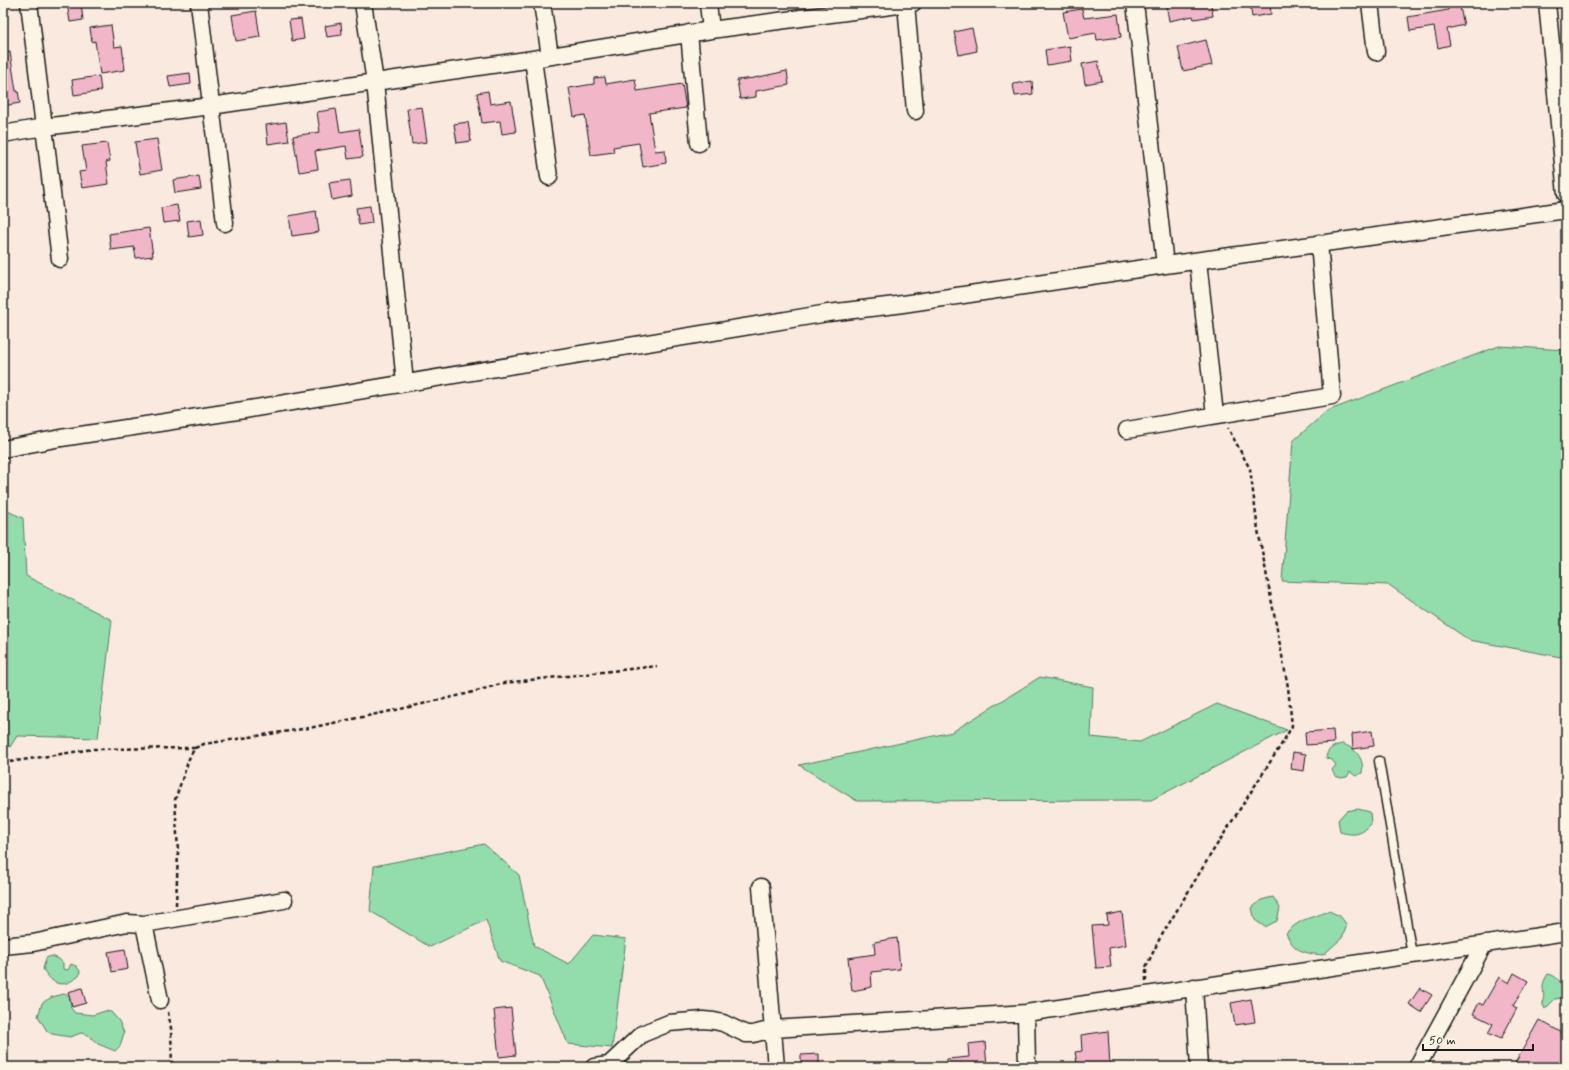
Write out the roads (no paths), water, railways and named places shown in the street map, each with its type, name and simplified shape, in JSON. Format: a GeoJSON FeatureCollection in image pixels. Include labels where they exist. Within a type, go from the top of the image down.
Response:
{"type":"FeatureCollection","features":[{"type":"Feature","properties":{"kind":"street"},"geometry":{"type":"LineString","coordinates":[[29,3],[60,259]]}},
{"type":"Feature","properties":{"kind":"street"},"geometry":{"type":"LineString","coordinates":[[199,3],[225,223]]}},
{"type":"Feature","properties":{"kind":"street"},"geometry":{"type":"LineString","coordinates":[[363,3],[375,82],[405,383]]}},
{"type":"Feature","properties":{"kind":"street"},"geometry":{"type":"LineString","coordinates":[[542,3],[550,56]]}},
{"type":"Feature","properties":{"kind":"street"},"geometry":{"type":"LineString","coordinates":[[708,3],[711,30]]}},
{"type":"Feature","properties":{"kind":"street"},"geometry":{"type":"LineString","coordinates":[[3,134],[211,106],[533,59],[689,33],[908,3],[915,111]]}},
{"type":"Feature","properties":{"kind":"street"},"geometry":{"type":"LineString","coordinates":[[1135,3],[1165,265]]}},
{"type":"Feature","properties":{"kind":"street"},"geometry":{"type":"LineString","coordinates":[[1370,3],[1376,52]]}},
{"type":"Feature","properties":{"kind":"street"},"geometry":{"type":"LineString","coordinates":[[1547,3],[1566,194]]}},
{"type":"Feature","properties":{"kind":"street"},"geometry":{"type":"LineString","coordinates":[[689,33],[699,143]]}},
{"type":"Feature","properties":{"kind":"street"},"geometry":{"type":"LineString","coordinates":[[533,59],[549,177]]}},
{"type":"Feature","properties":{"kind":"street"},"geometry":{"type":"LineString","coordinates":[[3,449],[61,438],[244,410],[828,313],[896,305],[1319,243],[1566,210]]}},
{"type":"Feature","properties":{"kind":"street"},"geometry":{"type":"LineString","coordinates":[[1127,430],[1332,396],[1319,243]]}},
{"type":"Feature","properties":{"kind":"street"},"geometry":{"type":"LineString","coordinates":[[1198,261],[1215,415]]}},
{"type":"Feature","properties":{"kind":"street"},"geometry":{"type":"LineString","coordinates":[[761,887],[776,1067]]}},
{"type":"Feature","properties":{"kind":"street"},"geometry":{"type":"LineString","coordinates":[[3,946],[33,942],[127,924],[144,924],[284,900]]}},
{"type":"Feature","properties":{"kind":"street"},"geometry":{"type":"LineString","coordinates":[[144,924],[160,1000]]}},
{"type":"Feature","properties":{"kind":"street"},"geometry":{"type":"LineString","coordinates":[[594,1067],[609,1064],[642,1034],[669,1023],[714,1020],[746,1034],[753,1034],[774,1029],[1026,1013],[1566,932]]}},
{"type":"Feature","properties":{"kind":"street"},"geometry":{"type":"LineString","coordinates":[[1420,1066],[1484,944]]}},
{"type":"Feature","properties":{"kind":"street"},"geometry":{"type":"LineString","coordinates":[[1194,987],[1198,1067]]}},
{"type":"Feature","properties":{"kind":"street"},"geometry":{"type":"LineString","coordinates":[[1026,1013],[1027,1067]]}},
{"type":"Feature","properties":{"kind":"lane"},"geometry":{"type":"LineString","coordinates":[[1379,762],[1412,955]]}}]}
